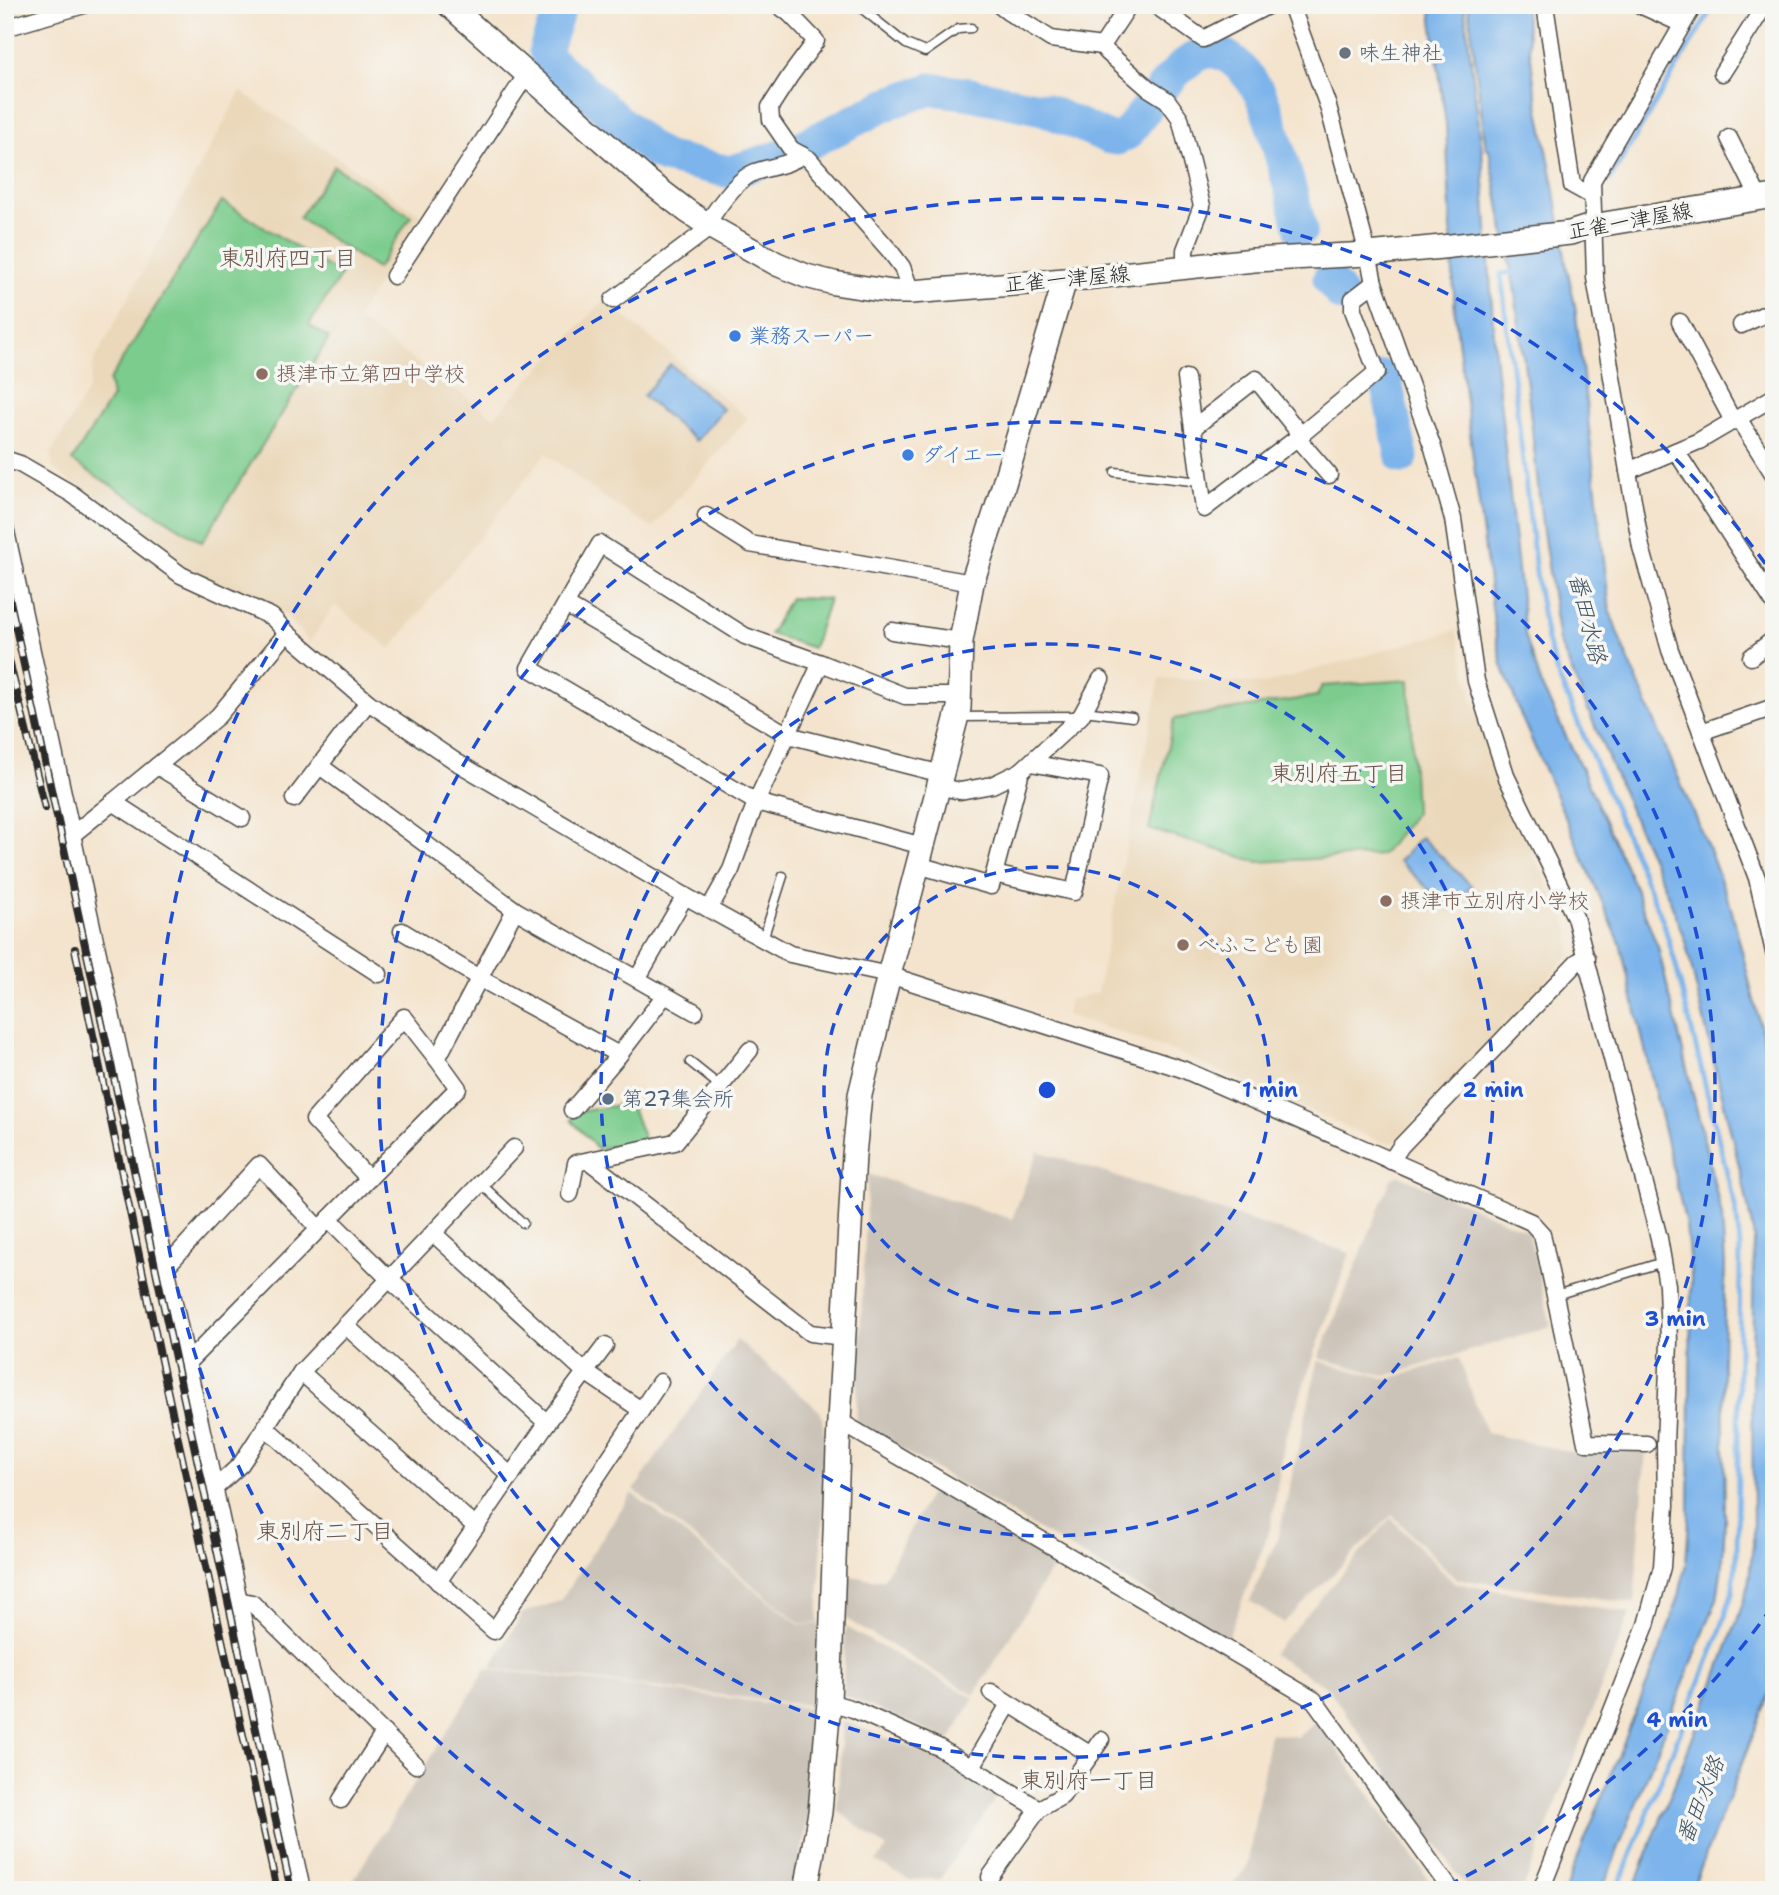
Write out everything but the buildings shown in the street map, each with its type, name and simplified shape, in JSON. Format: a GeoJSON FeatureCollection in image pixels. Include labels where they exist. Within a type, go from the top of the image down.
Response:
{"type":"FeatureCollection","features":[{"type":"Feature","properties":{"kind":"street"},"geometry":{"type":"LineString","coordinates":[[5,28],[83,5]]}},
{"type":"Feature","properties":{"kind":"street","name":"正雀一津屋線"},"geometry":{"type":"LineString","coordinates":[[449,5],[648,181],[709,226],[778,264],[806,276],[862,288],[911,292],[1065,280],[1254,260],[1442,247],[1570,233],[1592,226],[1766,197]]}},
{"type":"Feature","properties":{"kind":"street"},"geometry":{"type":"LineString","coordinates":[[999,5],[1051,39],[1102,46],[1157,93],[1180,118],[1202,206],[1185,250],[1185,267]]}},
{"type":"Feature","properties":{"kind":"street"},"geometry":{"type":"LineString","coordinates":[[1102,46],[1129,5]]}},
{"type":"Feature","properties":{"kind":"street"},"geometry":{"type":"LineString","coordinates":[[1155,5],[1203,39],[1269,5]]}},
{"type":"Feature","properties":{"kind":"street"},"geometry":{"type":"LineString","coordinates":[[1291,5],[1328,106],[1374,283],[1433,448],[1452,519],[1476,681],[1507,778],[1575,917],[1659,1238],[1667,1285],[1669,1342],[1662,1567],[1646,1625],[1541,1890]]}},
{"type":"Feature","properties":{"kind":"street"},"geometry":{"type":"LineString","coordinates":[[1545,5],[1572,185],[1592,196]]}},
{"type":"Feature","properties":{"kind":"street"},"geometry":{"type":"LineString","coordinates":[[1640,5],[1682,24]]}},
{"type":"Feature","properties":{"kind":"street"},"geometry":{"type":"LineString","coordinates":[[1694,5],[1592,181],[1595,278],[1640,547],[1670,650],[1757,878],[1774,952]]}},
{"type":"Feature","properties":{"kind":"street"},"geometry":{"type":"LineString","coordinates":[[1722,73],[1765,5]]}},
{"type":"Feature","properties":{"kind":"street"},"geometry":{"type":"LineString","coordinates":[[1771,5],[1774,12]]}},
{"type":"Feature","properties":{"kind":"street"},"geometry":{"type":"LineString","coordinates":[[790,8],[817,41],[770,107],[771,120],[890,251],[902,267],[911,292]]}},
{"type":"Feature","properties":{"kind":"street"},"geometry":{"type":"LineString","coordinates":[[394,276],[527,74]]}},
{"type":"Feature","properties":{"kind":"street"},"geometry":{"type":"LineString","coordinates":[[1729,138],[1766,197]]}},
{"type":"Feature","properties":{"kind":"street"},"geometry":{"type":"LineString","coordinates":[[613,300],[709,226],[717,208],[735,187],[753,172],[778,167],[797,158],[798,152]]}},
{"type":"Feature","properties":{"kind":"street"},"geometry":{"type":"LineString","coordinates":[[806,1890],[820,1812],[829,1702],[839,1421],[860,1095],[958,706],[961,640],[972,583],[1065,280]]}},
{"type":"Feature","properties":{"kind":"street"},"geometry":{"type":"LineString","coordinates":[[1186,378],[1204,509],[1377,372],[1353,310],[1353,299],[1374,283]]}},
{"type":"Feature","properties":{"kind":"street"},"geometry":{"type":"LineString","coordinates":[[1741,325],[1774,310]]}},
{"type":"Feature","properties":{"kind":"street"},"geometry":{"type":"LineString","coordinates":[[1679,322],[1735,420],[1774,475]]}},
{"type":"Feature","properties":{"kind":"street"},"geometry":{"type":"LineString","coordinates":[[1193,428],[1256,379],[1297,430],[1297,438],[1329,475]]}},
{"type":"Feature","properties":{"kind":"street"},"geometry":{"type":"LineString","coordinates":[[1628,471],[1699,441],[1774,397]]}},
{"type":"Feature","properties":{"kind":"street"},"geometry":{"type":"LineString","coordinates":[[1676,451],[1774,603]]}},
{"type":"Feature","properties":{"kind":"street"},"geometry":{"type":"LineString","coordinates":[[5,459],[20,464],[72,495],[181,575],[272,617],[286,633],[368,702],[458,763],[790,954],[889,975],[1182,1069],[1531,1222],[1542,1234],[1586,1443],[1647,1444]]}},
{"type":"Feature","properties":{"kind":"street"},"geometry":{"type":"LineString","coordinates":[[706,516],[750,544],[972,583]]}},
{"type":"Feature","properties":{"kind":"street"},"geometry":{"type":"LineString","coordinates":[[5,527],[302,1890]]}},
{"type":"Feature","properties":{"kind":"street"},"geometry":{"type":"LineString","coordinates":[[958,706],[905,696],[746,636],[600,544],[529,668],[756,802],[920,855],[991,886],[1026,767]]}},
{"type":"Feature","properties":{"kind":"street"},"geometry":{"type":"LineString","coordinates":[[566,605],[788,735],[940,780],[960,791],[992,785],[1026,767],[1083,713],[1101,679]]}},
{"type":"Feature","properties":{"kind":"street"},"geometry":{"type":"LineString","coordinates":[[892,631],[961,640]]}},
{"type":"Feature","properties":{"kind":"street"},"geometry":{"type":"LineString","coordinates":[[72,835],[218,716],[286,633]]}},
{"type":"Feature","properties":{"kind":"street"},"geometry":{"type":"LineString","coordinates":[[1751,657],[1774,639]]}},
{"type":"Feature","properties":{"kind":"street"},"geometry":{"type":"LineString","coordinates":[[709,909],[731,870],[756,802],[821,663]]}},
{"type":"Feature","properties":{"kind":"street"},"geometry":{"type":"LineString","coordinates":[[294,800],[368,702]]}},
{"type":"Feature","properties":{"kind":"street"},"geometry":{"type":"LineString","coordinates":[[1701,732],[1774,707]]}},
{"type":"Feature","properties":{"kind":"street"},"geometry":{"type":"LineString","coordinates":[[157,766],[242,818]]}},
{"type":"Feature","properties":{"kind":"street"},"geometry":{"type":"LineString","coordinates":[[320,766],[514,910],[695,1012]]}},
{"type":"Feature","properties":{"kind":"street"},"geometry":{"type":"LineString","coordinates":[[994,874],[1074,892],[1100,776],[1026,767]]}},
{"type":"Feature","properties":{"kind":"street"},"geometry":{"type":"LineString","coordinates":[[113,802],[379,974]]}},
{"type":"Feature","properties":{"kind":"street"},"geometry":{"type":"LineString","coordinates":[[637,979],[685,896]]}},
{"type":"Feature","properties":{"kind":"street"},"geometry":{"type":"LineString","coordinates":[[437,1059],[514,910]]}},
{"type":"Feature","properties":{"kind":"street"},"geometry":{"type":"LineString","coordinates":[[402,932],[619,1055]]}},
{"type":"Feature","properties":{"kind":"street"},"geometry":{"type":"LineString","coordinates":[[1391,1161],[1401,1146],[1529,1011],[1577,962],[1587,958]]}},
{"type":"Feature","properties":{"kind":"street"},"geometry":{"type":"LineString","coordinates":[[572,1110],[665,995]]}},
{"type":"Feature","properties":{"kind":"street"},"geometry":{"type":"LineString","coordinates":[[187,1363],[369,1179],[458,1088],[404,1017],[314,1119],[369,1179]]}},
{"type":"Feature","properties":{"kind":"street"},"geometry":{"type":"LineString","coordinates":[[570,1194],[576,1163],[675,1142],[750,1050]]}},
{"type":"Feature","properties":{"kind":"street"},"geometry":{"type":"LineString","coordinates":[[214,1489],[241,1464],[301,1372],[513,1148]]}},
{"type":"Feature","properties":{"kind":"street"},"geometry":{"type":"LineString","coordinates":[[589,1161],[810,1333],[844,1337]]}},
{"type":"Feature","properties":{"kind":"street"},"geometry":{"type":"LineString","coordinates":[[166,1267],[259,1165],[547,1423]]}},
{"type":"Feature","properties":{"kind":"street"},"geometry":{"type":"LineString","coordinates":[[433,1233],[585,1372],[641,1410]]}},
{"type":"Feature","properties":{"kind":"street"},"geometry":{"type":"LineString","coordinates":[[345,1325],[511,1476]]}},
{"type":"Feature","properties":{"kind":"street"},"geometry":{"type":"LineString","coordinates":[[438,1581],[547,1423],[605,1346]]}},
{"type":"Feature","properties":{"kind":"street"},"geometry":{"type":"LineString","coordinates":[[301,1372],[475,1527]]}},
{"type":"Feature","properties":{"kind":"street"},"geometry":{"type":"LineString","coordinates":[[265,1427],[494,1631],[660,1381]]}},
{"type":"Feature","properties":{"kind":"street"},"geometry":{"type":"LineString","coordinates":[[839,1421],[1314,1700],[1451,1890]]}},
{"type":"Feature","properties":{"kind":"street"},"geometry":{"type":"LineString","coordinates":[[238,1600],[252,1603],[416,1765]]}},
{"type":"Feature","properties":{"kind":"street"},"geometry":{"type":"LineString","coordinates":[[990,1692],[1091,1755]]}},
{"type":"Feature","properties":{"kind":"street"},"geometry":{"type":"LineString","coordinates":[[829,1702],[853,1709],[938,1747],[1039,1809]]}},
{"type":"Feature","properties":{"kind":"street"},"geometry":{"type":"LineString","coordinates":[[971,1767],[1009,1704]]}},
{"type":"Feature","properties":{"kind":"street"},"geometry":{"type":"LineString","coordinates":[[341,1800],[384,1733]]}},
{"type":"Feature","properties":{"kind":"street"},"geometry":{"type":"LineString","coordinates":[[990,1877],[1039,1809],[1062,1796],[1101,1740]]}},
{"type":"Feature","properties":{"kind":"lane"},"geometry":{"type":"LineString","coordinates":[[862,5],[860,8],[906,44],[925,52],[958,29],[971,28]]}},
{"type":"Feature","properties":{"kind":"lane"},"geometry":{"type":"LineString","coordinates":[[1115,472],[1200,482]]}},
{"type":"Feature","properties":{"kind":"lane"},"geometry":{"type":"LineString","coordinates":[[958,706],[1132,718]]}},
{"type":"Feature","properties":{"kind":"lane"},"geometry":{"type":"LineString","coordinates":[[763,939],[783,876]]}},
{"type":"Feature","properties":{"kind":"lane"},"geometry":{"type":"LineString","coordinates":[[690,1062],[720,1086]]}},
{"type":"Feature","properties":{"kind":"lane"},"geometry":{"type":"LineString","coordinates":[[480,1184],[523,1223]]}},
{"type":"Feature","properties":{"kind":"lane"},"geometry":{"type":"LineString","coordinates":[[1556,1295],[1663,1262]]}},
{"type":"Feature","properties":{"kind":"shaded area","name":"摂津市立第四中学校"},"geometry":{"type":"Polygon","coordinates":[[[241,91],[421,215],[356,319],[494,417],[604,300],[748,418],[652,528],[601,496],[546,453],[391,649],[335,605],[309,642],[286,615],[180,567],[53,468],[51,454],[89,388],[94,361],[241,91]]]}},
{"type":"Feature","properties":{"kind":"shaded area","name":"摂津市立別府小学校"},"geometry":{"type":"Polygon","coordinates":[[[1456,630],[1474,703],[1520,828],[1570,930],[1570,955],[1394,1143],[1380,1142],[1171,1050],[1066,1015],[1069,1000],[1097,993],[1160,678],[1264,684],[1456,630]]]}},
{"type":"Feature","properties":{"kind":"shaded area"},"geometry":{"type":"Polygon","coordinates":[[[1038,1151],[1350,1253],[1285,1439],[1271,1526],[1227,1640],[856,1423],[868,1174],[1012,1219],[1038,1151]]]}},
{"type":"Feature","properties":{"kind":"shaded area"},"geometry":{"type":"Polygon","coordinates":[[[1399,1175],[1528,1231],[1551,1326],[1386,1376],[1319,1358],[1391,1179],[1399,1175]]]}},
{"type":"Feature","properties":{"kind":"shaded area"},"geometry":{"type":"Polygon","coordinates":[[[737,1340],[821,1412],[826,1446],[818,1623],[801,1624],[634,1490],[737,1340]]]}},
{"type":"Feature","properties":{"kind":"shaded area"},"geometry":{"type":"Polygon","coordinates":[[[1459,1358],[1486,1433],[1577,1453],[1646,1450],[1634,1603],[1456,1579],[1392,1515],[1284,1623],[1250,1601],[1279,1534],[1318,1361],[1387,1379],[1459,1358]]]}},
{"type":"Feature","properties":{"kind":"shaded area"},"geometry":{"type":"Polygon","coordinates":[[[934,1486],[1056,1562],[974,1695],[846,1619],[849,1576],[883,1580],[934,1486]]]}},
{"type":"Feature","properties":{"kind":"shaded area"},"geometry":{"type":"Polygon","coordinates":[[[632,1493],[800,1625],[819,1624],[816,1706],[491,1668],[523,1613],[560,1601],[632,1493]]]}},
{"type":"Feature","properties":{"kind":"shaded area"},"geometry":{"type":"Polygon","coordinates":[[[1391,1518],[1454,1583],[1630,1613],[1523,1890],[1468,1890],[1328,1688],[1272,1654],[1391,1518]]]}},
{"type":"Feature","properties":{"kind":"shaded area"},"geometry":{"type":"Polygon","coordinates":[[[845,1627],[974,1698],[950,1740],[843,1695],[845,1627]]]}},
{"type":"Feature","properties":{"kind":"shaded area"},"geometry":{"type":"Polygon","coordinates":[[[486,1669],[816,1709],[812,1801],[794,1890],[347,1890],[486,1669]]]}},
{"type":"Feature","properties":{"kind":"shaded area"},"geometry":{"type":"Polygon","coordinates":[[[842,1720],[938,1759],[997,1796],[940,1879],[909,1880],[876,1862],[887,1848],[837,1810],[842,1720]]]}},
{"type":"Feature","properties":{"kind":"shaded area"},"geometry":{"type":"Polygon","coordinates":[[[1317,1720],[1436,1890],[1228,1890],[1247,1867],[1270,1733],[1298,1737],[1317,1720]]]}},
{"type":"Feature","properties":{"kind":"green space"},"geometry":{"type":"Polygon","coordinates":[[[334,166],[411,216],[377,269],[299,218],[334,166]]]}},
{"type":"Feature","properties":{"kind":"green space"},"geometry":{"type":"Polygon","coordinates":[[[222,201],[341,275],[309,325],[329,338],[202,542],[72,461],[112,397],[109,381],[222,201]]]}},
{"type":"Feature","properties":{"kind":"green space"},"geometry":{"type":"Polygon","coordinates":[[[790,598],[829,599],[813,648],[770,634],[790,598]]]}},
{"type":"Feature","properties":{"kind":"green space"},"geometry":{"type":"Polygon","coordinates":[[[1409,680],[1415,813],[1382,855],[1258,862],[1149,829],[1174,719],[1317,696],[1322,686],[1409,680]]]}},
{"type":"Feature","properties":{"kind":"green space"},"geometry":{"type":"Polygon","coordinates":[[[630,1103],[644,1139],[598,1149],[571,1120],[578,1112],[630,1103]]]}},
{"type":"Feature","properties":{"kind":"water"},"geometry":{"type":"Polygon","coordinates":[[[1430,5],[1464,5],[1482,150],[1495,353],[1525,635],[1543,689],[1633,883],[1658,947],[1722,1216],[1725,1264],[1725,1518],[1717,1599],[1602,1890],[1565,1890],[1660,1651],[1679,1596],[1686,1563],[1689,1519],[1691,1276],[1686,1225],[1620,943],[1522,718],[1502,665],[1495,630],[1455,316],[1446,124],[1430,5]]]}},
{"type":"Feature","properties":{"kind":"water","name":"番田水路"},"geometry":{"type":"Polygon","coordinates":[[[1468,5],[1524,5],[1535,89],[1575,306],[1610,612],[1732,911],[1774,1082],[1774,1682],[1692,1890],[1633,1890],[1716,1678],[1748,1586],[1753,1544],[1754,1238],[1685,941],[1559,641],[1542,524],[1515,292],[1489,149],[1486,149],[1468,5]]]}},
{"type":"Feature","properties":{"kind":"water"},"geometry":{"type":"Polygon","coordinates":[[[670,364],[723,409],[696,441],[643,396],[670,364]]]}},
{"type":"Feature","properties":{"kind":"water"},"geometry":{"type":"Polygon","coordinates":[[[1421,837],[1472,886],[1449,909],[1399,861],[1421,837]]]}},
{"type":"Feature","properties":{"kind":"waterway"},"geometry":{"type":"LineString","coordinates":[[561,5],[545,50],[548,58],[650,148],[664,157],[730,172],[787,154],[892,102],[931,89],[971,94],[1043,109],[1117,139],[1127,134],[1182,66],[1204,53],[1222,54],[1245,72],[1261,96],[1301,230]]}},
{"type":"Feature","properties":{"kind":"waterway"},"geometry":{"type":"LineString","coordinates":[[1610,179],[1714,5]]}},
{"type":"Feature","properties":{"kind":"waterway"},"geometry":{"type":"LineString","coordinates":[[1519,271],[1501,274],[1538,589],[1547,640],[1558,676],[1663,921],[1736,1210],[1740,1246],[1737,1557],[1732,1593],[1721,1629],[1617,1890]]}},
{"type":"Feature","properties":{"kind":"waterway"},"geometry":{"type":"LineString","coordinates":[[1329,279],[1341,295]]}},
{"type":"Feature","properties":{"kind":"waterway"},"geometry":{"type":"LineString","coordinates":[[1385,377],[1402,457]]}},
{"type":"Feature","properties":{"kind":"railway"},"geometry":{"type":"LineString","coordinates":[[5,578],[291,1890]]}},
{"type":"Feature","properties":{"kind":"railway"},"geometry":{"type":"LineString","coordinates":[[5,644],[45,808]]}},
{"type":"Feature","properties":{"kind":"railway"},"geometry":{"type":"LineString","coordinates":[[75,949],[167,1389],[277,1890]]}},
{"type":"Feature","properties":{"kind":"place","name":"味生神社"},"geometry":{"type":"Point","coordinates":[1345,53]}},
{"type":"Feature","properties":{"kind":"place","name":"業務スーパー"},"geometry":{"type":"Point","coordinates":[735,336]}},
{"type":"Feature","properties":{"kind":"place","name":"摂津市立第四中学校"},"geometry":{"type":"Point","coordinates":[262,374]}},
{"type":"Feature","properties":{"kind":"place","name":"ダイエー"},"geometry":{"type":"Point","coordinates":[908,455]}},
{"type":"Feature","properties":{"kind":"place","name":"摂津市立別府小学校"},"geometry":{"type":"Point","coordinates":[1386,901]}},
{"type":"Feature","properties":{"kind":"place","name":"べふこども園"},"geometry":{"type":"Point","coordinates":[1183,945]}},
{"type":"Feature","properties":{"kind":"place","name":"第27集会所"},"geometry":{"type":"Point","coordinates":[608,1099]}},
{"type":"Feature","properties":{"kind":"district","name":"東別府四丁目"},"geometry":{"type":"Point","coordinates":[288,258]}},
{"type":"Feature","properties":{"kind":"district","name":"東別府五丁目"},"geometry":{"type":"Point","coordinates":[1339,773]}},
{"type":"Feature","properties":{"kind":"district","name":"東別府二丁目"},"geometry":{"type":"Point","coordinates":[325,1531]}},
{"type":"Feature","properties":{"kind":"district","name":"東別府一丁目"},"geometry":{"type":"Point","coordinates":[1089,1780]}}]}
